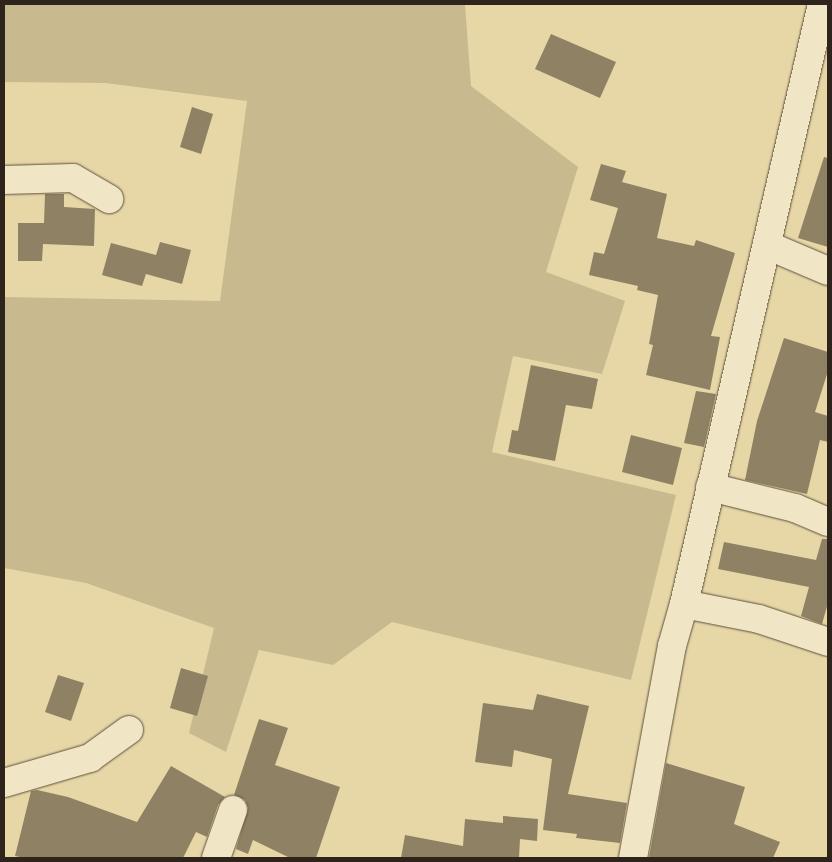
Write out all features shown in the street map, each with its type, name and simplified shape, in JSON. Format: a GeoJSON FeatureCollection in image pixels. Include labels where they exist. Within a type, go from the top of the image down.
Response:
{"type":"FeatureCollection","features":[{"type":"Feature","properties":{"kind":"street"},"geometry":{"type":"LineString","coordinates":[[633,858],[672,646],[684,604],[822,4]]}},
{"type":"Feature","properties":{"kind":"street"},"geometry":{"type":"LineString","coordinates":[[4,180],[74,178],[109,200]]}},
{"type":"Feature","properties":{"kind":"street"},"geometry":{"type":"LineString","coordinates":[[767,245],[828,270]]}},
{"type":"Feature","properties":{"kind":"street"},"geometry":{"type":"LineString","coordinates":[[710,487],[795,508],[828,522]]}},
{"type":"Feature","properties":{"kind":"street"},"geometry":{"type":"LineString","coordinates":[[684,604],[760,619],[828,642]]}},
{"type":"Feature","properties":{"kind":"street"},"geometry":{"type":"LineString","coordinates":[[4,783],[90,758],[129,730]]}},
{"type":"Feature","properties":{"kind":"street"},"geometry":{"type":"LineString","coordinates":[[216,858],[233,810]]}},
{"type":"Feature","properties":{"kind":"shaded area"},"geometry":{"type":"Polygon","coordinates":[[[4,4],[465,4],[471,86],[578,167],[546,272],[625,301],[602,374],[513,356],[492,452],[676,495],[631,680],[392,622],[333,665],[259,650],[226,752],[189,733],[214,628],[86,583],[4,568],[4,297],[220,301],[247,101],[105,83],[4,82],[4,4]]]}},
{"type":"Feature","properties":{"kind":"building"},"geometry":{"type":"Polygon","coordinates":[[[551,34],[616,62],[600,98],[535,69],[551,34]]]}},
{"type":"Feature","properties":{"kind":"building"},"geometry":{"type":"Polygon","coordinates":[[[192,107],[213,114],[201,154],[180,147],[192,107]]]}},
{"type":"Feature","properties":{"kind":"building"},"geometry":{"type":"Polygon","coordinates":[[[824,157],[828,158],[828,247],[798,238],[824,157]]]}},
{"type":"Feature","properties":{"kind":"building"},"geometry":{"type":"Polygon","coordinates":[[[601,164],[626,171],[622,182],[667,194],[657,238],[694,246],[696,240],[735,253],[711,336],[720,337],[710,390],[646,375],[653,345],[649,344],[658,295],[637,290],[638,286],[589,275],[594,252],[604,254],[618,208],[590,200],[601,164]]]}},
{"type":"Feature","properties":{"kind":"building"},"geometry":{"type":"Polygon","coordinates":[[[45,194],[64,194],[64,207],[95,209],[94,246],[43,244],[42,261],[18,261],[18,223],[44,223],[45,194]]]}},
{"type":"Feature","properties":{"kind":"building"},"geometry":{"type":"Polygon","coordinates":[[[160,242],[191,250],[182,284],[146,274],[142,286],[102,275],[111,243],[156,255],[160,242]]]}},
{"type":"Feature","properties":{"kind":"building"},"geometry":{"type":"Polygon","coordinates":[[[784,338],[828,352],[828,371],[815,412],[828,416],[828,442],[820,440],[807,494],[745,480],[757,421],[784,338]]]}},
{"type":"Feature","properties":{"kind":"building"},"geometry":{"type":"Polygon","coordinates":[[[531,365],[598,379],[592,409],[566,405],[555,461],[508,452],[512,430],[518,431],[531,365]]]}},
{"type":"Feature","properties":{"kind":"building"},"geometry":{"type":"Polygon","coordinates":[[[696,391],[716,394],[704,447],[684,443],[696,391]]]}},
{"type":"Feature","properties":{"kind":"building"},"geometry":{"type":"Polygon","coordinates":[[[631,435],[682,448],[673,485],[622,472],[631,435]]]}},
{"type":"Feature","properties":{"kind":"building"},"geometry":{"type":"Polygon","coordinates":[[[822,539],[828,539],[828,603],[822,624],[801,616],[809,587],[718,569],[724,542],[816,560],[822,539]]]}},
{"type":"Feature","properties":{"kind":"building"},"geometry":{"type":"Polygon","coordinates":[[[181,668],[208,676],[197,716],[170,708],[181,668]]]}},
{"type":"Feature","properties":{"kind":"building"},"geometry":{"type":"Polygon","coordinates":[[[58,675],[84,683],[71,721],[45,712],[58,675]]]}},
{"type":"Feature","properties":{"kind":"building"},"geometry":{"type":"Polygon","coordinates":[[[537,694],[589,706],[568,794],[627,803],[620,843],[576,838],[577,834],[543,830],[552,759],[514,750],[512,767],[475,762],[483,703],[533,710],[537,694]]]}},
{"type":"Feature","properties":{"kind":"building"},"geometry":{"type":"Polygon","coordinates":[[[259,719],[288,728],[275,765],[340,787],[316,858],[290,858],[253,840],[248,854],[236,849],[248,808],[245,800],[234,795],[259,719]]]}},
{"type":"Feature","properties":{"kind":"building"},"geometry":{"type":"Polygon","coordinates":[[[666,763],[745,787],[734,824],[780,842],[773,858],[649,858],[666,763]]]}},
{"type":"Feature","properties":{"kind":"building"},"geometry":{"type":"Polygon","coordinates":[[[171,766],[225,797],[218,805],[207,837],[196,832],[183,858],[25,858],[15,856],[31,791],[37,790],[68,797],[137,822],[171,766]]]}},
{"type":"Feature","properties":{"kind":"building"},"geometry":{"type":"Polygon","coordinates":[[[503,816],[538,819],[537,841],[520,839],[519,858],[401,858],[405,835],[463,846],[465,819],[503,823],[503,816]]]}}]}
